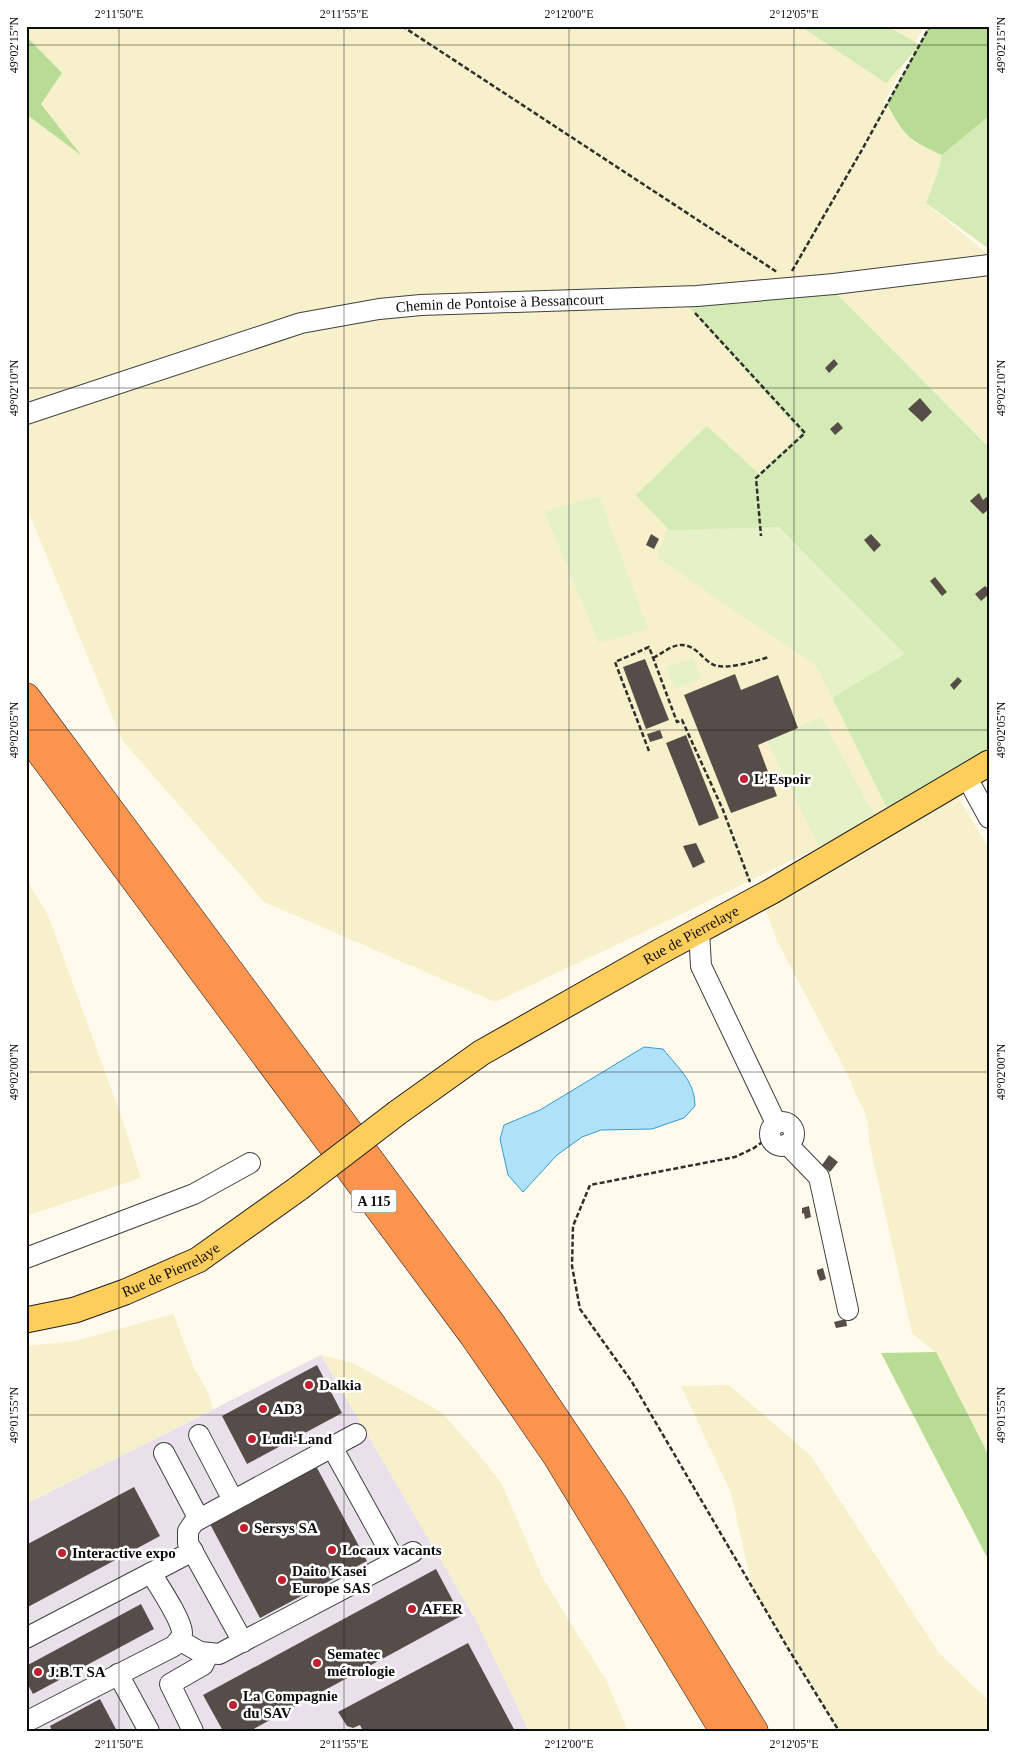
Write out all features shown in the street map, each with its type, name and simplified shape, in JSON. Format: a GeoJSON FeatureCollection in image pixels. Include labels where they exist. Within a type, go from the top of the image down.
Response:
{"type":"FeatureCollection","features":[{"type":"Feature","properties":{"kind":"highway","name":"A 115"},"geometry":{"type":"LineString","coordinates":[[26,697],[493,1326],[613,1504],[754,1731]]}},
{"type":"Feature","properties":{"kind":"highway","name":"A 115"},"geometry":{"type":"LineString","coordinates":[[26,733],[473,1335],[556,1455],[724,1731]]}},
{"type":"Feature","properties":{"kind":"highway"},"geometry":{"type":"LineString","coordinates":[[697,1686],[700,1704],[712,1731]]}},
{"type":"Feature","properties":{"kind":"highway"},"geometry":{"type":"LineString","coordinates":[[738,1704],[762,1722],[769,1731]]}},
{"type":"Feature","properties":{"kind":"main road","name":"Rue de Pierrelaye"},"geometry":{"type":"LineString","coordinates":[[26,1320],[75,1310],[126,1292],[198,1260],[299,1188],[397,1113],[481,1053],[672,945],[756,900],[989,763]]}},
{"type":"Feature","properties":{"kind":"street","name":"Chemin de Pontoise à Bessancourt"},"geometry":{"type":"LineString","coordinates":[[26,414],[301,323],[379,309],[421,305],[680,297],[793,283],[834,284],[989,265]]}},
{"type":"Feature","properties":{"kind":"street"},"geometry":{"type":"LineString","coordinates":[[966,776],[989,818]]}},
{"type":"Feature","properties":{"kind":"street"},"geometry":{"type":"LineString","coordinates":[[699,931],[701,966],[778,1134],[819,1178],[848,1310]]}},
{"type":"Feature","properties":{"kind":"street"},"geometry":{"type":"LineString","coordinates":[[672,945],[701,966]]}},
{"type":"Feature","properties":{"kind":"street"},"geometry":{"type":"LineString","coordinates":[[26,1258],[194,1194],[250,1163]]}},
{"type":"Feature","properties":{"kind":"street"},"geometry":{"type":"LineString","coordinates":[[198,1434],[233,1500]]}},
{"type":"Feature","properties":{"kind":"street"},"geometry":{"type":"LineString","coordinates":[[243,1642],[188,1542],[188,1531],[194,1522],[199,1519],[356,1434]]}},
{"type":"Feature","properties":{"kind":"street"},"geometry":{"type":"LineString","coordinates":[[332,1447],[395,1562]]}},
{"type":"Feature","properties":{"kind":"street"},"geometry":{"type":"LineString","coordinates":[[164,1453],[199,1519]]}},
{"type":"Feature","properties":{"kind":"street"},"geometry":{"type":"LineString","coordinates":[[26,1638],[193,1551]]}},
{"type":"Feature","properties":{"kind":"street"},"geometry":{"type":"LineString","coordinates":[[179,1640],[200,1652],[220,1654],[413,1552]]}},
{"type":"Feature","properties":{"kind":"street"},"geometry":{"type":"LineString","coordinates":[[26,1722],[174,1646],[182,1633],[179,1621],[151,1573]]}},
{"type":"Feature","properties":{"kind":"street"},"geometry":{"type":"LineString","coordinates":[[193,1731],[170,1684],[203,1665],[209,1653]]}},
{"type":"Feature","properties":{"kind":"street"},"geometry":{"type":"LineString","coordinates":[[118,1674],[149,1731]]}},
{"type":"Feature","properties":{"kind":"path"},"geometry":{"type":"LineString","coordinates":[[402,26],[793,283],[863,148],[930,26]]}},
{"type":"Feature","properties":{"kind":"path"},"geometry":{"type":"LineString","coordinates":[[680,297],[806,433],[756,478],[761,536]]}},
{"type":"Feature","properties":{"kind":"path"},"geometry":{"type":"LineString","coordinates":[[653,658],[678,644],[691,646],[703,658],[715,666],[738,666],[769,657]]}},
{"type":"Feature","properties":{"kind":"path"},"geometry":{"type":"LineString","coordinates":[[649,751],[615,662],[649,646],[677,722],[682,720],[723,810],[756,900]]}},
{"type":"Feature","properties":{"kind":"path"},"geometry":{"type":"LineString","coordinates":[[778,1134],[736,1157],[590,1185],[573,1226],[572,1266],[580,1309],[632,1382],[789,1650],[839,1731]]}},
{"type":"Feature","properties":{"kind":"shaded area"},"geometry":{"type":"Polygon","coordinates":[[[26,26],[924,26],[884,102],[898,125],[917,144],[942,155],[926,203],[989,255],[687,292],[689,307],[801,433],[759,474],[669,530],[657,557],[816,665],[889,812],[703,904],[495,1002],[264,902],[122,740],[26,506],[26,114],[79,152],[41,104],[62,73],[26,36],[26,26]]]}},
{"type":"Feature","properties":{"kind":"shaded area"},"geometry":{"type":"Polygon","coordinates":[[[989,269],[989,444],[987,444],[835,292],[989,269]]]}},
{"type":"Feature","properties":{"kind":"shaded area"},"geometry":{"type":"Polygon","coordinates":[[[958,797],[989,848],[989,1456],[936,1353],[912,1333],[869,1141],[868,1123],[864,1110],[849,1077],[776,939],[768,915],[761,908],[958,797]]]}},
{"type":"Feature","properties":{"kind":"shaded area"},"geometry":{"type":"Polygon","coordinates":[[[26,879],[48,915],[120,1113],[141,1178],[26,1216],[26,879]]]}},
{"type":"Feature","properties":{"kind":"shaded area"},"geometry":{"type":"Polygon","coordinates":[[[173,1314],[194,1368],[209,1394],[213,1409],[26,1504],[26,1346],[75,1341],[173,1314]]]}},
{"type":"Feature","properties":{"kind":"shaded area"},"geometry":{"type":"Polygon","coordinates":[[[321,1355],[477,1622],[529,1731],[26,1731],[26,1504],[321,1355]]]}},
{"type":"Feature","properties":{"kind":"shaded area"},"geometry":{"type":"Polygon","coordinates":[[[321,1355],[353,1363],[441,1412],[477,1452],[502,1484],[542,1577],[606,1680],[628,1731],[529,1731],[477,1622],[321,1355]]]}},
{"type":"Feature","properties":{"kind":"shaded area"},"geometry":{"type":"Polygon","coordinates":[[[729,1385],[811,1456],[939,1653],[989,1701],[989,1731],[839,1731],[752,1587],[731,1493],[681,1386],[729,1385]]]}},
{"type":"Feature","properties":{"kind":"green space"},"geometry":{"type":"Polygon","coordinates":[[[800,26],[887,26],[920,45],[886,83],[800,26]]]}},
{"type":"Feature","properties":{"kind":"green space"},"geometry":{"type":"Polygon","coordinates":[[[929,26],[989,26],[989,116],[942,155],[908,136],[887,104],[929,26]]]}},
{"type":"Feature","properties":{"kind":"green space"},"geometry":{"type":"Polygon","coordinates":[[[26,36],[62,73],[41,104],[81,155],[26,114],[26,36]]]}},
{"type":"Feature","properties":{"kind":"green space"},"geometry":{"type":"Polygon","coordinates":[[[989,116],[989,249],[926,203],[942,155],[989,116]]]}},
{"type":"Feature","properties":{"kind":"green space"},"geometry":{"type":"Polygon","coordinates":[[[686,292],[835,292],[986,444],[989,444],[989,763],[889,812],[816,665],[657,557],[669,530],[636,495],[707,426],[759,474],[801,433],[689,307],[686,292]]]}},
{"type":"Feature","properties":{"kind":"green space"},"geometry":{"type":"Polygon","coordinates":[[[599,496],[648,629],[599,643],[545,512],[599,496]]]}},
{"type":"Feature","properties":{"kind":"green space"},"geometry":{"type":"Polygon","coordinates":[[[779,527],[905,654],[832,698],[816,665],[657,557],[669,530],[779,527]]]}},
{"type":"Feature","properties":{"kind":"green space"},"geometry":{"type":"Polygon","coordinates":[[[693,658],[701,679],[675,688],[666,667],[693,658]]]}},
{"type":"Feature","properties":{"kind":"green space"},"geometry":{"type":"Polygon","coordinates":[[[821,717],[875,817],[819,846],[767,741],[821,717]]]}},
{"type":"Feature","properties":{"kind":"green space"},"geometry":{"type":"Polygon","coordinates":[[[936,1352],[989,1456],[989,1561],[881,1353],[936,1352]]]}},
{"type":"Feature","properties":{"kind":"water"},"geometry":{"type":"Polygon","coordinates":[[[644,1047],[663,1049],[689,1082],[695,1106],[684,1118],[652,1129],[601,1130],[582,1137],[557,1155],[523,1192],[508,1175],[500,1139],[504,1125],[540,1110],[644,1047]]]}},
{"type":"Feature","properties":{"kind":"building"},"geometry":{"type":"Polygon","coordinates":[[[834,359],[838,364],[829,373],[825,368],[834,359]]]}},
{"type":"Feature","properties":{"kind":"building"},"geometry":{"type":"Polygon","coordinates":[[[920,398],[932,412],[922,422],[908,409],[920,398]]]}},
{"type":"Feature","properties":{"kind":"building"},"geometry":{"type":"Polygon","coordinates":[[[838,422],[843,428],[835,435],[830,429],[838,422]]]}},
{"type":"Feature","properties":{"kind":"building"},"geometry":{"type":"Polygon","coordinates":[[[979,493],[983,500],[989,495],[989,509],[983,514],[970,501],[979,493]]]}},
{"type":"Feature","properties":{"kind":"building"},"geometry":{"type":"Polygon","coordinates":[[[651,534],[659,539],[654,549],[646,545],[651,534]]]}},
{"type":"Feature","properties":{"kind":"building"},"geometry":{"type":"Polygon","coordinates":[[[871,534],[881,545],[874,552],[864,540],[871,534]]]}},
{"type":"Feature","properties":{"kind":"building"},"geometry":{"type":"Polygon","coordinates":[[[935,577],[947,592],[942,596],[930,581],[935,577]]]}},
{"type":"Feature","properties":{"kind":"building"},"geometry":{"type":"Polygon","coordinates":[[[985,586],[989,590],[989,594],[981,601],[975,594],[985,586]]]}},
{"type":"Feature","properties":{"kind":"building"},"geometry":{"type":"Polygon","coordinates":[[[645,659],[669,720],[646,729],[623,667],[645,659]]]}},
{"type":"Feature","properties":{"kind":"building"},"geometry":{"type":"Polygon","coordinates":[[[735,674],[741,690],[778,675],[798,728],[758,745],[777,796],[731,813],[684,695],[735,674]]]}},
{"type":"Feature","properties":{"kind":"building"},"geometry":{"type":"Polygon","coordinates":[[[958,677],[962,681],[954,690],[950,685],[958,677]]]}},
{"type":"Feature","properties":{"kind":"building"},"geometry":{"type":"Polygon","coordinates":[[[660,730],[663,738],[650,742],[647,734],[660,730]]]}},
{"type":"Feature","properties":{"kind":"building"},"geometry":{"type":"Polygon","coordinates":[[[686,735],[719,818],[699,826],[666,743],[686,735]]]}},
{"type":"Feature","properties":{"kind":"building"},"geometry":{"type":"Polygon","coordinates":[[[696,843],[705,862],[693,868],[683,846],[696,843]]]}},
{"type":"Feature","properties":{"kind":"building"},"geometry":{"type":"Polygon","coordinates":[[[829,1155],[838,1162],[830,1172],[822,1165],[829,1155]]]}},
{"type":"Feature","properties":{"kind":"building"},"geometry":{"type":"Polygon","coordinates":[[[809,1206],[811,1217],[805,1219],[804,1213],[802,1214],[802,1208],[809,1206]]]}},
{"type":"Feature","properties":{"kind":"building"},"geometry":{"type":"Polygon","coordinates":[[[823,1268],[826,1279],[820,1281],[817,1270],[823,1268]]]}},
{"type":"Feature","properties":{"kind":"building"},"geometry":{"type":"Polygon","coordinates":[[[846,1319],[847,1326],[836,1328],[834,1322],[846,1319]]]}},
{"type":"Feature","properties":{"kind":"building"},"geometry":{"type":"Polygon","coordinates":[[[317,1365],[342,1413],[247,1464],[222,1416],[317,1365]]]}},
{"type":"Feature","properties":{"kind":"building"},"geometry":{"type":"Polygon","coordinates":[[[316,1466],[367,1561],[260,1618],[210,1524],[316,1466]]]}},
{"type":"Feature","properties":{"kind":"building"},"geometry":{"type":"Polygon","coordinates":[[[134,1487],[160,1536],[26,1608],[26,1545],[134,1487]]]}},
{"type":"Feature","properties":{"kind":"building"},"geometry":{"type":"Polygon","coordinates":[[[436,1569],[461,1616],[250,1731],[223,1731],[203,1695],[436,1569]]]}},
{"type":"Feature","properties":{"kind":"building"},"geometry":{"type":"Polygon","coordinates":[[[141,1604],[154,1629],[33,1694],[26,1681],[26,1666],[141,1604]]]}},
{"type":"Feature","properties":{"kind":"building"},"geometry":{"type":"Polygon","coordinates":[[[468,1643],[515,1731],[363,1731],[360,1725],[353,1728],[347,1726],[338,1712],[468,1643]]]}},
{"type":"Feature","properties":{"kind":"building"},"geometry":{"type":"Polygon","coordinates":[[[100,1699],[117,1731],[52,1731],[50,1726],[100,1699]]]}},
{"type":"Feature","properties":{"kind":"place","name":"L'Espoir"},"geometry":{"type":"Point","coordinates":[744,779]}},
{"type":"Feature","properties":{"kind":"place","name":"Dalkia"},"geometry":{"type":"Point","coordinates":[309,1385]}},
{"type":"Feature","properties":{"kind":"place","name":"AD3"},"geometry":{"type":"Point","coordinates":[263,1409]}},
{"type":"Feature","properties":{"kind":"place","name":"Ludi-Land"},"geometry":{"type":"Point","coordinates":[252,1439]}},
{"type":"Feature","properties":{"kind":"place","name":"Sersys SA"},"geometry":{"type":"Point","coordinates":[244,1528]}},
{"type":"Feature","properties":{"kind":"place","name":"Locaux vacants"},"geometry":{"type":"Point","coordinates":[332,1550]}},
{"type":"Feature","properties":{"kind":"place","name":"Interactive expo"},"geometry":{"type":"Point","coordinates":[62,1553]}},
{"type":"Feature","properties":{"kind":"place","name":"Daito Kasei Europe SAS"},"geometry":{"type":"Point","coordinates":[282,1580]}},
{"type":"Feature","properties":{"kind":"place","name":"AFER"},"geometry":{"type":"Point","coordinates":[412,1609]}},
{"type":"Feature","properties":{"kind":"place","name":"Sematec métrologie"},"geometry":{"type":"Point","coordinates":[317,1663]}},
{"type":"Feature","properties":{"kind":"place","name":"J.B.T SA"},"geometry":{"type":"Point","coordinates":[38,1672]}},
{"type":"Feature","properties":{"kind":"place","name":"La Compagnie du SAV"},"geometry":{"type":"Point","coordinates":[233,1705]}}]}
